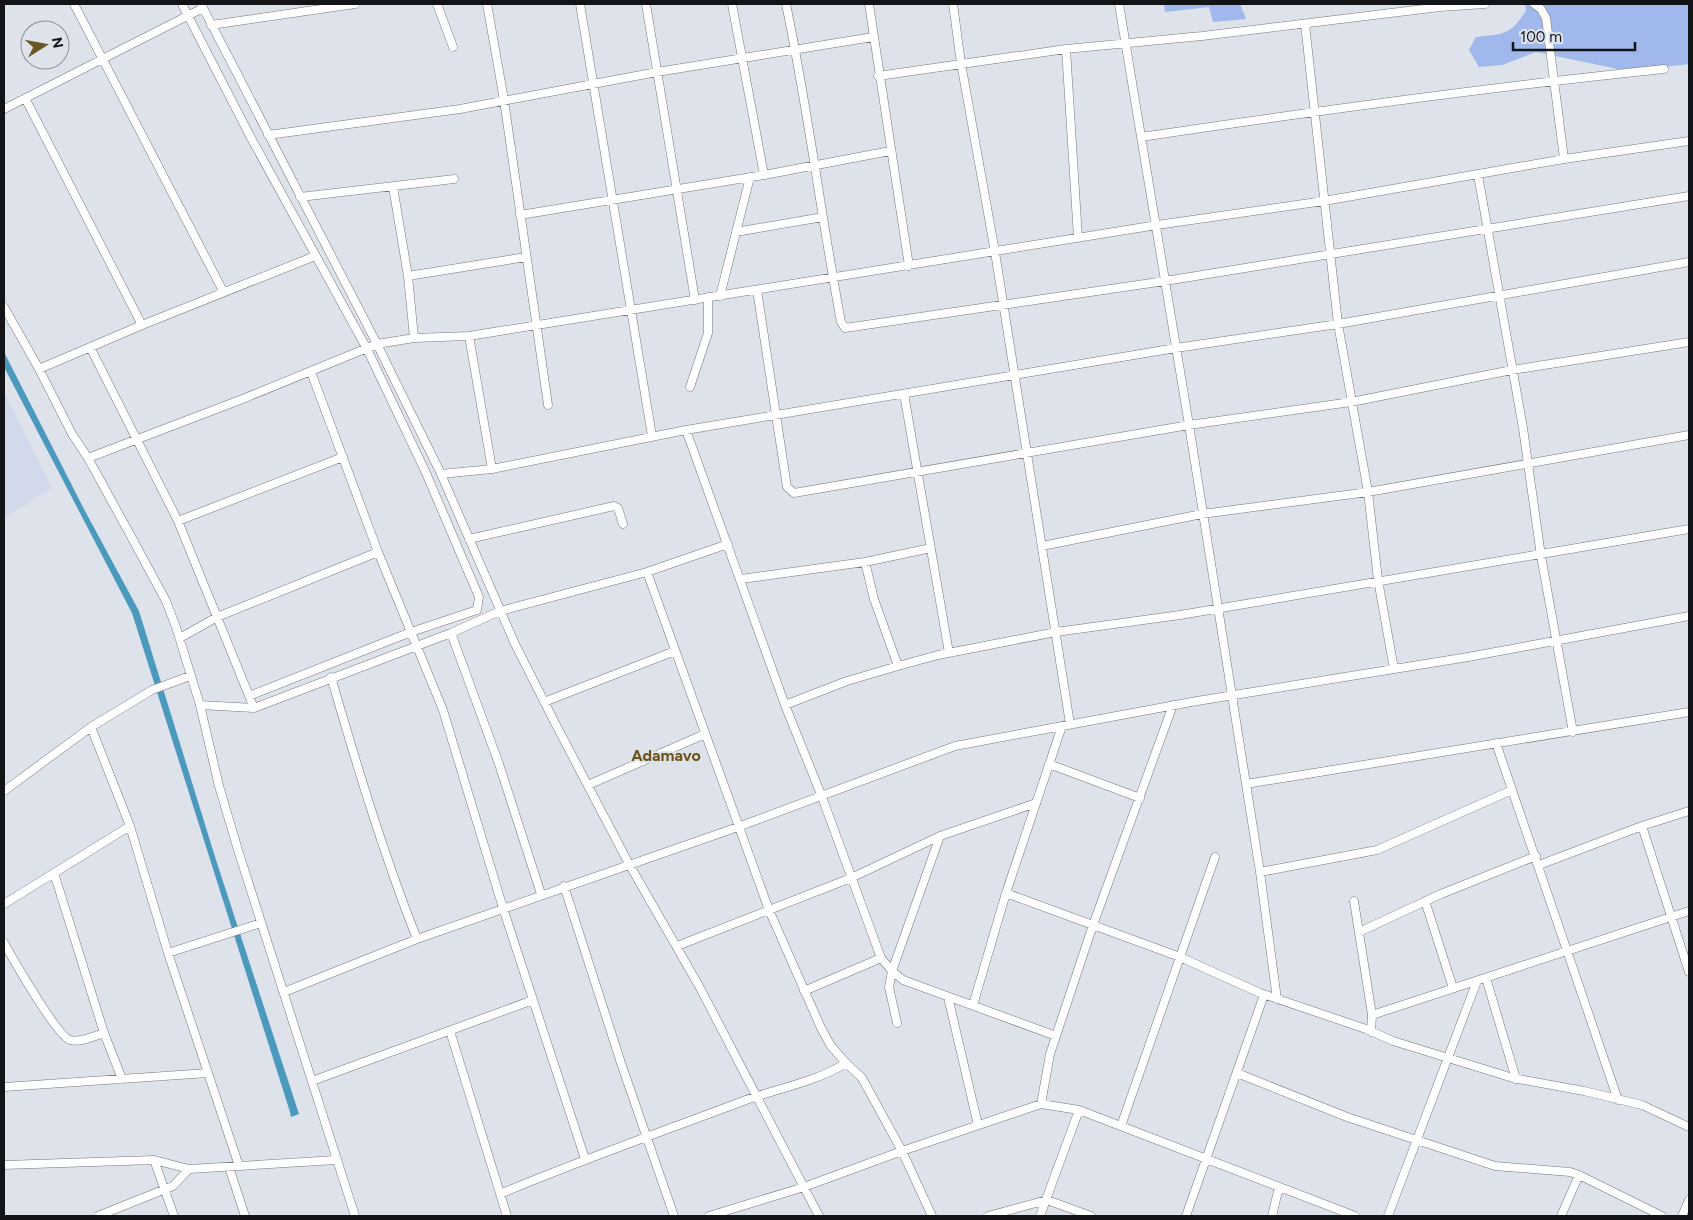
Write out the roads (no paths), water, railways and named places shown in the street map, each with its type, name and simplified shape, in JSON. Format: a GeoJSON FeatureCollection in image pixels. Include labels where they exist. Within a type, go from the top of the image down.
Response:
{"type":"FeatureCollection","features":[{"type":"Feature","properties":{"kind":"street"},"geometry":{"type":"LineString","coordinates":[[74,4],[223,291]]}},
{"type":"Feature","properties":{"kind":"street"},"geometry":{"type":"LineString","coordinates":[[182,4],[315,256],[367,349],[426,473],[479,597],[477,610],[411,632],[249,696]]}},
{"type":"Feature","properties":{"kind":"street"},"geometry":{"type":"LineString","coordinates":[[211,25],[352,4]]}},
{"type":"Feature","properties":{"kind":"street"},"geometry":{"type":"LineString","coordinates":[[437,4],[453,47]]}},
{"type":"Feature","properties":{"kind":"street"},"geometry":{"type":"LineString","coordinates":[[487,4],[504,100],[548,404]]}},
{"type":"Feature","properties":{"kind":"street"},"geometry":{"type":"LineString","coordinates":[[580,4],[652,436]]}},
{"type":"Feature","properties":{"kind":"street"},"geometry":{"type":"LineString","coordinates":[[646,4],[695,300]]}},
{"type":"Feature","properties":{"kind":"street"},"geometry":{"type":"LineString","coordinates":[[732,4],[764,175]]}},
{"type":"Feature","properties":{"kind":"street"},"geometry":{"type":"LineString","coordinates":[[786,4],[796,50],[832,278],[841,322],[845,328],[849,329],[1165,281],[1689,196]]}},
{"type":"Feature","properties":{"kind":"street"},"geometry":{"type":"LineString","coordinates":[[869,4],[878,76],[909,266]]}},
{"type":"Feature","properties":{"kind":"street"},"geometry":{"type":"LineString","coordinates":[[953,4],[961,63],[995,252],[1056,632],[1066,725],[1049,764],[1036,803],[1006,894],[973,1005]]}},
{"type":"Feature","properties":{"kind":"street"},"geometry":{"type":"LineString","coordinates":[[1119,4],[1157,225],[1260,872],[1277,999]]}},
{"type":"Feature","properties":{"kind":"street"},"geometry":{"type":"LineString","coordinates":[[878,76],[1066,49],[1305,24],[1439,5],[1485,4]]}},
{"type":"Feature","properties":{"kind":"street"},"geometry":{"type":"LineString","coordinates":[[1534,4],[1541,9],[1546,18],[1556,81],[1564,159]]}},
{"type":"Feature","properties":{"kind":"street"},"geometry":{"type":"LineString","coordinates":[[4,109],[188,15],[202,6],[377,344],[441,474],[500,612],[544,702],[629,864],[677,946],[758,1096],[818,1216]]}},
{"type":"Feature","properties":{"kind":"street"},"geometry":{"type":"LineString","coordinates":[[1305,24],[1313,112],[1338,324],[1368,492],[1378,580],[1394,668]]}},
{"type":"Feature","properties":{"kind":"street"},"geometry":{"type":"LineString","coordinates":[[268,135],[460,110],[594,83],[873,37]]}},
{"type":"Feature","properties":{"kind":"street"},"geometry":{"type":"LineString","coordinates":[[1066,49],[1078,238]]}},
{"type":"Feature","properties":{"kind":"street"},"geometry":{"type":"LineString","coordinates":[[1142,137],[1313,112],[1664,69]]}},
{"type":"Feature","properties":{"kind":"street"},"geometry":{"type":"LineString","coordinates":[[25,98],[142,325]]}},
{"type":"Feature","properties":{"kind":"street"},"geometry":{"type":"LineString","coordinates":[[88,458],[311,372],[377,344],[414,338],[469,336],[1157,225],[1324,201],[1564,159],[1689,141]]}},
{"type":"Feature","properties":{"kind":"street"},"geometry":{"type":"LineString","coordinates":[[520,215],[764,175],[890,151]]}},
{"type":"Feature","properties":{"kind":"street"},"geometry":{"type":"LineString","coordinates":[[1478,175],[1512,370],[1541,554],[1574,732]]}},
{"type":"Feature","properties":{"kind":"street"},"geometry":{"type":"LineString","coordinates":[[720,296],[750,177]]}},
{"type":"Feature","properties":{"kind":"street"},"geometry":{"type":"LineString","coordinates":[[300,197],[454,179]]}},
{"type":"Feature","properties":{"kind":"street"},"geometry":{"type":"LineString","coordinates":[[393,187],[408,276],[414,338]]}},
{"type":"Feature","properties":{"kind":"street"},"geometry":{"type":"LineString","coordinates":[[736,232],[823,217]]}},
{"type":"Feature","properties":{"kind":"street"},"geometry":{"type":"LineString","coordinates":[[39,369],[223,291],[315,256]]}},
{"type":"Feature","properties":{"kind":"street"},"geometry":{"type":"LineString","coordinates":[[408,276],[526,257]]}},
{"type":"Feature","properties":{"kind":"street"},"geometry":{"type":"LineString","coordinates":[[441,474],[492,468],[686,430],[1176,348],[1338,324],[1689,262]]}},
{"type":"Feature","properties":{"kind":"street"},"geometry":{"type":"LineString","coordinates":[[757,290],[787,487],[791,492],[1189,425],[1351,402],[1512,370],[1689,342]]}},
{"type":"Feature","properties":{"kind":"street"},"geometry":{"type":"LineString","coordinates":[[690,387],[708,334],[708,297]]}},
{"type":"Feature","properties":{"kind":"street"},"geometry":{"type":"LineString","coordinates":[[4,307],[39,369],[72,434],[88,458],[166,601],[180,638],[200,705],[220,786],[261,923],[355,1216]]}},
{"type":"Feature","properties":{"kind":"street"},"geometry":{"type":"LineString","coordinates":[[469,336],[492,468]]}},
{"type":"Feature","properties":{"kind":"street"},"geometry":{"type":"LineString","coordinates":[[90,347],[178,521],[254,708]]}},
{"type":"Feature","properties":{"kind":"street"},"geometry":{"type":"LineString","coordinates":[[311,372],[378,552],[444,710],[503,908],[585,1159]]}},
{"type":"Feature","properties":{"kind":"street"},"geometry":{"type":"LineString","coordinates":[[904,394],[949,653]]}},
{"type":"Feature","properties":{"kind":"street"},"geometry":{"type":"LineString","coordinates":[[686,430],[785,705],[822,797],[882,958],[892,971],[903,980],[1056,1036]]}},
{"type":"Feature","properties":{"kind":"street"},"geometry":{"type":"LineString","coordinates":[[1042,546],[1202,514],[1368,492],[1689,435]]}},
{"type":"Feature","properties":{"kind":"street"},"geometry":{"type":"LineString","coordinates":[[178,521],[343,457]]}},
{"type":"Feature","properties":{"kind":"street"},"geometry":{"type":"LineString","coordinates":[[469,539],[614,506],[618,508],[623,524]]}},
{"type":"Feature","properties":{"kind":"street"},"geometry":{"type":"LineString","coordinates":[[785,705],[847,681],[898,666],[949,653],[1056,632],[1217,608],[1689,529]]}},
{"type":"Feature","properties":{"kind":"street"},"geometry":{"type":"LineString","coordinates":[[200,705],[254,708],[331,677],[451,633],[500,612],[647,572],[728,544]]}},
{"type":"Feature","properties":{"kind":"street"},"geometry":{"type":"LineString","coordinates":[[741,579],[865,562],[931,548]]}},
{"type":"Feature","properties":{"kind":"street"},"geometry":{"type":"LineString","coordinates":[[180,638],[217,617],[378,552]]}},
{"type":"Feature","properties":{"kind":"street"},"geometry":{"type":"LineString","coordinates":[[865,562],[874,599],[898,666]]}},
{"type":"Feature","properties":{"kind":"street"},"geometry":{"type":"LineString","coordinates":[[647,572],[769,910],[804,991],[831,1046],[862,1078],[902,1151],[932,1216]]}},
{"type":"Feature","properties":{"kind":"street"},"geometry":{"type":"LineString","coordinates":[[284,992],[417,939],[822,797],[956,746],[1173,705],[1232,697],[1689,616]]}},
{"type":"Feature","properties":{"kind":"street"},"geometry":{"type":"LineString","coordinates":[[451,633],[499,764],[541,894]]}},
{"type":"Feature","properties":{"kind":"street"},"geometry":{"type":"LineString","coordinates":[[544,702],[675,651]]}},
{"type":"Feature","properties":{"kind":"street"},"geometry":{"type":"LineString","coordinates":[[4,791],[91,727],[152,690],[190,676]]}},
{"type":"Feature","properties":{"kind":"street"},"geometry":{"type":"LineString","coordinates":[[331,677],[389,868],[417,939]]}},
{"type":"Feature","properties":{"kind":"street"},"geometry":{"type":"LineString","coordinates":[[1041,1104],[1050,1054],[1093,925],[1173,705]]}},
{"type":"Feature","properties":{"kind":"street"},"geometry":{"type":"LineString","coordinates":[[1246,784],[1689,712]]}},
{"type":"Feature","properties":{"kind":"street"},"geometry":{"type":"LineString","coordinates":[[91,727],[130,826],[168,953],[239,1166]]}},
{"type":"Feature","properties":{"kind":"street"},"geometry":{"type":"LineString","coordinates":[[588,785],[706,734]]}},
{"type":"Feature","properties":{"kind":"street"},"geometry":{"type":"LineString","coordinates":[[1496,743],[1569,951],[1618,1100]]}},
{"type":"Feature","properties":{"kind":"street"},"geometry":{"type":"LineString","coordinates":[[1049,764],[1140,798]]}},
{"type":"Feature","properties":{"kind":"street"},"geometry":{"type":"LineString","coordinates":[[1260,872],[1377,850],[1512,790]]}},
{"type":"Feature","properties":{"kind":"street"},"geometry":{"type":"LineString","coordinates":[[677,946],[851,878],[940,836],[1036,803]]}},
{"type":"Feature","properties":{"kind":"street"},"geometry":{"type":"LineString","coordinates":[[1539,865],[1642,826],[1689,812]]}},
{"type":"Feature","properties":{"kind":"street"},"geometry":{"type":"LineString","coordinates":[[4,904],[130,826]]}},
{"type":"Feature","properties":{"kind":"street"},"geometry":{"type":"LineString","coordinates":[[1642,826],[1689,972]]}},
{"type":"Feature","properties":{"kind":"street"},"geometry":{"type":"LineString","coordinates":[[897,1023],[889,987],[892,971],[940,836]]}},
{"type":"Feature","properties":{"kind":"street"},"geometry":{"type":"LineString","coordinates":[[1359,932],[1425,901],[1536,856]]}},
{"type":"Feature","properties":{"kind":"street"},"geometry":{"type":"LineString","coordinates":[[1121,1126],[1215,857]]}},
{"type":"Feature","properties":{"kind":"street"},"geometry":{"type":"LineString","coordinates":[[54,873],[104,1034],[122,1079]]}},
{"type":"Feature","properties":{"kind":"street"},"geometry":{"type":"LineString","coordinates":[[564,886],[674,1216]]}},
{"type":"Feature","properties":{"kind":"street"},"geometry":{"type":"LineString","coordinates":[[1006,894],[1180,957],[1264,995],[1371,1032],[1516,1079],[1642,1106],[1689,1127]]}},
{"type":"Feature","properties":{"kind":"street"},"geometry":{"type":"LineString","coordinates":[[1354,901],[1372,1014],[1371,1032]]}},
{"type":"Feature","properties":{"kind":"street"},"geometry":{"type":"LineString","coordinates":[[1425,901],[1452,988]]}},
{"type":"Feature","properties":{"kind":"street"},"geometry":{"type":"LineString","coordinates":[[1372,1014],[1689,911]]}},
{"type":"Feature","properties":{"kind":"street"},"geometry":{"type":"LineString","coordinates":[[168,953],[261,923]]}},
{"type":"Feature","properties":{"kind":"street"},"geometry":{"type":"LineString","coordinates":[[4,943],[64,1036],[75,1040],[104,1034]]}},
{"type":"Feature","properties":{"kind":"street"},"geometry":{"type":"LineString","coordinates":[[804,991],[882,958]]}},
{"type":"Feature","properties":{"kind":"street"},"geometry":{"type":"LineString","coordinates":[[1486,978],[1516,1079]]}},
{"type":"Feature","properties":{"kind":"street"},"geometry":{"type":"LineString","coordinates":[[1388,1216],[1477,981]]}},
{"type":"Feature","properties":{"kind":"street"},"geometry":{"type":"LineString","coordinates":[[1186,1216],[1208,1159],[1264,995]]}},
{"type":"Feature","properties":{"kind":"street"},"geometry":{"type":"LineString","coordinates":[[948,997],[978,1125]]}},
{"type":"Feature","properties":{"kind":"street"},"geometry":{"type":"LineString","coordinates":[[312,1081],[533,1000]]}},
{"type":"Feature","properties":{"kind":"street"},"geometry":{"type":"LineString","coordinates":[[450,1031],[507,1216]]}},
{"type":"Feature","properties":{"kind":"street"},"geometry":{"type":"LineString","coordinates":[[500,1194],[585,1159],[758,1096],[832,1072],[846,1063]]}},
{"type":"Feature","properties":{"kind":"street"},"geometry":{"type":"LineString","coordinates":[[4,1087],[208,1073]]}},
{"type":"Feature","properties":{"kind":"street"},"geometry":{"type":"LineString","coordinates":[[1237,1073],[1347,1117],[1495,1166],[1570,1172],[1580,1175],[1662,1216]]}},
{"type":"Feature","properties":{"kind":"street"},"geometry":{"type":"LineString","coordinates":[[709,1216],[729,1213],[1041,1104],[1079,1110],[1355,1216]]}},
{"type":"Feature","properties":{"kind":"street"},"geometry":{"type":"LineString","coordinates":[[1040,1216],[1079,1110]]}},
{"type":"Feature","properties":{"kind":"street"},"geometry":{"type":"LineString","coordinates":[[4,1165],[154,1160],[189,1169],[336,1160]]}},
{"type":"Feature","properties":{"kind":"street"},"geometry":{"type":"LineString","coordinates":[[154,1160],[174,1216]]}},
{"type":"Feature","properties":{"kind":"street"},"geometry":{"type":"LineString","coordinates":[[228,1167],[244,1216]]}},
{"type":"Feature","properties":{"kind":"street"},"geometry":{"type":"LineString","coordinates":[[98,1216],[164,1190],[181,1180],[189,1169]]}},
{"type":"Feature","properties":{"kind":"street"},"geometry":{"type":"LineString","coordinates":[[1561,1216],[1580,1175]]}},
{"type":"Feature","properties":{"kind":"street"},"geometry":{"type":"LineString","coordinates":[[1272,1216],[1278,1187]]}},
{"type":"Feature","properties":{"kind":"street"},"geometry":{"type":"LineString","coordinates":[[988,1216],[1047,1200],[1091,1216]]}},
{"type":"Feature","properties":{"kind":"street"},"geometry":{"type":"LineString","coordinates":[[1682,1216],[1689,1200]]}},
{"type":"Feature","properties":{"kind":"district","name":"Adamavo"},"geometry":{"type":"Point","coordinates":[666,755]}}]}
